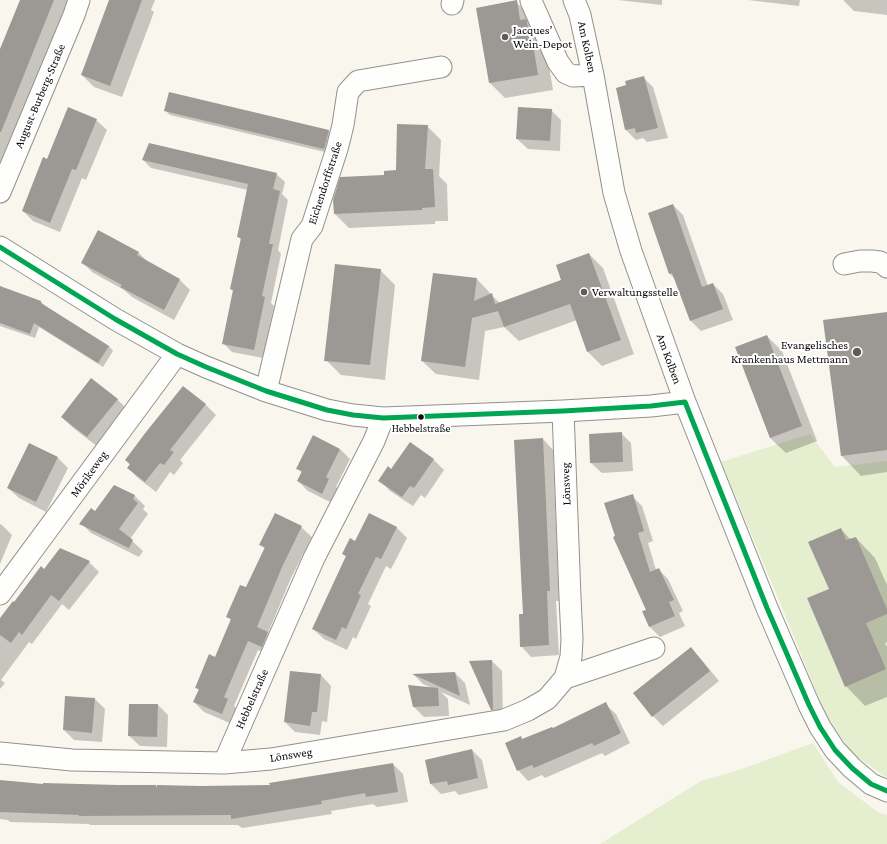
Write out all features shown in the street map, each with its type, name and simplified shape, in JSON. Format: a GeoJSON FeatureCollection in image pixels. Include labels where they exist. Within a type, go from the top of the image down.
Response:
{"type":"FeatureCollection","features":[{"type":"Feature","properties":{"kind":"street","name":"August-Burberg-Straße"},"geometry":{"type":"LineString","coordinates":[[0,192],[79,0]]}},
{"type":"Feature","properties":{"kind":"street","name":"Am Kolben"},"geometry":{"type":"LineString","coordinates":[[574,0],[580,15],[593,75],[614,193],[631,251],[685,402],[764,601],[820,727],[835,750],[852,768],[871,784],[887,791]]}},
{"type":"Feature","properties":{"kind":"street"},"geometry":{"type":"LineString","coordinates":[[531,1],[558,62],[566,73],[573,76],[593,75]]}},
{"type":"Feature","properties":{"kind":"street","name":"Eichendorffstraße"},"geometry":{"type":"LineString","coordinates":[[266,392],[302,239],[312,226],[334,156],[343,125],[348,92],[358,81],[441,67]]}},
{"type":"Feature","properties":{"kind":"street"},"geometry":{"type":"LineString","coordinates":[[0,247],[115,319],[177,354],[266,392],[327,410],[383,418],[563,411],[651,406],[685,402]]}},
{"type":"Feature","properties":{"kind":"street"},"geometry":{"type":"LineString","coordinates":[[844,264],[860,261],[872,261],[880,262],[887,267]]}},
{"type":"Feature","properties":{"kind":"street","name":"Mörikeweg"},"geometry":{"type":"LineString","coordinates":[[0,594],[177,354]]}},
{"type":"Feature","properties":{"kind":"street","name":"Lönsweg"},"geometry":{"type":"LineString","coordinates":[[0,754],[72,760],[224,763],[271,759],[504,720],[528,710],[547,699],[565,678],[571,656],[572,639],[563,411]]}},
{"type":"Feature","properties":{"kind":"street","name":"Hebbelstraße"},"geometry":{"type":"LineString","coordinates":[[224,763],[314,558],[374,441],[383,418]]}},
{"type":"Feature","properties":{"kind":"street"},"geometry":{"type":"LineString","coordinates":[[565,678],[654,648]]}},
{"type":"Feature","properties":{"kind":"green space"},"geometry":{"type":"Polygon","coordinates":[[[810,434],[835,467],[887,461],[887,778],[853,754],[828,721],[721,462],[810,434]]]}},
{"type":"Feature","properties":{"kind":"green space"},"geometry":{"type":"Polygon","coordinates":[[[813,743],[838,782],[879,813],[887,815],[887,844],[600,844],[701,781],[736,771],[813,743]]]}},
{"type":"Feature","properties":{"kind":"building"},"geometry":{"type":"Polygon","coordinates":[[[20,0],[54,0],[0,132],[0,49],[20,0]]]}},
{"type":"Feature","properties":{"kind":"building"},"geometry":{"type":"Polygon","coordinates":[[[109,0],[142,0],[110,86],[81,75],[109,0]]]}},
{"type":"Feature","properties":{"kind":"building"},"geometry":{"type":"Polygon","coordinates":[[[517,0],[520,20],[526,19],[527,22],[531,44],[533,44],[538,75],[489,83],[476,8],[517,0]]]}},
{"type":"Feature","properties":{"kind":"building"},"geometry":{"type":"Polygon","coordinates":[[[644,76],[658,128],[636,133],[635,128],[625,130],[616,88],[626,85],[625,81],[644,76]]]}},
{"type":"Feature","properties":{"kind":"building"},"geometry":{"type":"Polygon","coordinates":[[[169,92],[329,130],[324,149],[164,111],[169,92]]]}},
{"type":"Feature","properties":{"kind":"building"},"geometry":{"type":"Polygon","coordinates":[[[68,107],[97,119],[76,170],[72,169],[50,223],[22,211],[43,157],[47,159],[68,107]]]}},
{"type":"Feature","properties":{"kind":"building"},"geometry":{"type":"Polygon","coordinates":[[[518,107],[552,109],[550,141],[516,139],[518,107]]]}},
{"type":"Feature","properties":{"kind":"building"},"geometry":{"type":"Polygon","coordinates":[[[397,124],[428,125],[425,169],[433,169],[435,207],[422,208],[422,210],[334,214],[333,200],[340,177],[384,175],[384,171],[396,170],[397,124]]]}},
{"type":"Feature","properties":{"kind":"building"},"geometry":{"type":"Polygon","coordinates":[[[149,143],[277,173],[273,189],[280,191],[269,244],[273,244],[262,296],[265,297],[254,350],[222,344],[233,290],[230,289],[241,238],[237,237],[248,184],[142,160],[149,143]]]}},
{"type":"Feature","properties":{"kind":"building"},"geometry":{"type":"Polygon","coordinates":[[[673,204],[702,287],[713,283],[723,309],[690,321],[672,273],[669,274],[648,213],[673,204]]]}},
{"type":"Feature","properties":{"kind":"building"},"geometry":{"type":"Polygon","coordinates":[[[98,230],[139,252],[137,255],[180,279],[164,310],[120,287],[122,285],[81,263],[98,230]]]}},
{"type":"Feature","properties":{"kind":"building"},"geometry":{"type":"Polygon","coordinates":[[[589,253],[621,340],[587,352],[570,304],[504,327],[498,311],[472,318],[465,367],[421,361],[433,273],[477,278],[474,301],[492,293],[495,304],[561,280],[556,265],[589,253]]]}},
{"type":"Feature","properties":{"kind":"building"},"geometry":{"type":"Polygon","coordinates":[[[335,264],[381,269],[370,365],[324,361],[335,264]]]}},
{"type":"Feature","properties":{"kind":"building"},"geometry":{"type":"Polygon","coordinates":[[[0,286],[41,301],[41,303],[109,346],[98,363],[34,323],[30,334],[0,323],[0,286]]]}},
{"type":"Feature","properties":{"kind":"building","name":"Evangelisches Krankenhaus Mettmann"},"geometry":{"type":"Polygon","coordinates":[[[887,312],[887,450],[841,456],[823,320],[887,312]]]}},
{"type":"Feature","properties":{"kind":"building"},"geometry":{"type":"Polygon","coordinates":[[[767,335],[802,426],[770,438],[735,347],[767,335]]]}},
{"type":"Feature","properties":{"kind":"building"},"geometry":{"type":"Polygon","coordinates":[[[91,378],[118,399],[87,437],[61,417],[91,378]]]}},
{"type":"Feature","properties":{"kind":"building"},"geometry":{"type":"Polygon","coordinates":[[[183,386],[206,404],[170,450],[174,452],[164,465],[160,463],[145,482],[127,468],[130,464],[125,460],[183,386]]]}},
{"type":"Feature","properties":{"kind":"building"},"geometry":{"type":"Polygon","coordinates":[[[622,432],[623,462],[590,463],[589,434],[622,432]]]}},
{"type":"Feature","properties":{"kind":"building"},"geometry":{"type":"Polygon","coordinates":[[[313,435],[340,449],[326,477],[329,479],[322,494],[297,481],[302,471],[296,469],[313,435]]]}},
{"type":"Feature","properties":{"kind":"building"},"geometry":{"type":"Polygon","coordinates":[[[543,438],[550,591],[547,591],[549,645],[520,647],[519,614],[523,614],[514,440],[543,438]]]}},
{"type":"Feature","properties":{"kind":"building"},"geometry":{"type":"Polygon","coordinates":[[[410,442],[434,459],[414,488],[410,486],[402,497],[378,481],[388,466],[391,469],[410,442]]]}},
{"type":"Feature","properties":{"kind":"building"},"geometry":{"type":"Polygon","coordinates":[[[29,443],[58,457],[36,502],[7,488],[29,443]]]}},
{"type":"Feature","properties":{"kind":"building"},"geometry":{"type":"Polygon","coordinates":[[[114,485],[135,495],[133,499],[138,503],[119,529],[133,540],[129,548],[79,524],[91,508],[95,511],[114,485]]]}},
{"type":"Feature","properties":{"kind":"building"},"geometry":{"type":"Polygon","coordinates":[[[633,494],[644,531],[638,533],[650,572],[659,568],[674,600],[669,602],[675,616],[649,627],[642,611],[646,610],[613,537],[615,536],[604,503],[633,494]]]}},
{"type":"Feature","properties":{"kind":"building"},"geometry":{"type":"Polygon","coordinates":[[[275,513],[302,526],[282,567],[257,627],[268,632],[262,647],[248,641],[224,697],[228,699],[222,714],[193,702],[199,689],[195,688],[209,654],[215,657],[231,619],[226,617],[240,585],[246,587],[265,547],[259,545],[275,513]]]}},
{"type":"Feature","properties":{"kind":"building"},"geometry":{"type":"Polygon","coordinates":[[[369,513],[397,527],[381,559],[376,557],[358,594],[361,595],[346,629],[342,627],[336,640],[312,629],[346,556],[342,554],[350,538],[355,541],[369,513]]]}},
{"type":"Feature","properties":{"kind":"building"},"geometry":{"type":"Polygon","coordinates":[[[841,528],[846,540],[856,537],[887,609],[887,614],[866,623],[886,669],[845,687],[807,598],[829,589],[808,542],[841,528]]]}},
{"type":"Feature","properties":{"kind":"building"},"geometry":{"type":"Polygon","coordinates":[[[60,548],[90,561],[59,601],[51,595],[22,635],[19,632],[11,643],[0,635],[0,618],[41,566],[44,569],[60,548]]]}},
{"type":"Feature","properties":{"kind":"building"},"geometry":{"type":"Polygon","coordinates":[[[691,647],[710,671],[652,717],[633,693],[691,647]]]}},
{"type":"Feature","properties":{"kind":"building"},"geometry":{"type":"Polygon","coordinates":[[[492,660],[493,710],[491,710],[469,661],[492,660]]]}},
{"type":"Feature","properties":{"kind":"building"},"geometry":{"type":"Polygon","coordinates":[[[290,671],[321,674],[317,712],[312,712],[310,726],[284,722],[290,671]]]}},
{"type":"Feature","properties":{"kind":"building"},"geometry":{"type":"Polygon","coordinates":[[[455,672],[460,696],[412,674],[455,672]]]}},
{"type":"Feature","properties":{"kind":"building"},"geometry":{"type":"Polygon","coordinates":[[[408,685],[438,688],[439,706],[413,707],[408,685]]]}},
{"type":"Feature","properties":{"kind":"building"},"geometry":{"type":"Polygon","coordinates":[[[65,696],[95,698],[92,733],[63,730],[65,696]]]}},
{"type":"Feature","properties":{"kind":"building"},"geometry":{"type":"Polygon","coordinates":[[[606,702],[621,733],[594,746],[592,743],[534,768],[532,765],[517,771],[505,743],[521,736],[522,739],[552,727],[553,728],[606,702]]]}},
{"type":"Feature","properties":{"kind":"building"},"geometry":{"type":"Polygon","coordinates":[[[129,704],[158,704],[157,737],[128,736],[129,704]]]}},
{"type":"Feature","properties":{"kind":"building"},"geometry":{"type":"Polygon","coordinates":[[[472,749],[478,778],[448,785],[447,781],[430,784],[425,760],[472,749]]]}},
{"type":"Feature","properties":{"kind":"building"},"geometry":{"type":"Polygon","coordinates":[[[393,763],[398,792],[366,797],[365,793],[321,801],[322,804],[231,819],[231,815],[79,816],[0,812],[0,780],[43,784],[156,785],[156,788],[157,785],[270,785],[269,783],[393,763]]]}},
{"type":"Feature","properties":{"kind":"transit line"},"geometry":{"type":"LineString","coordinates":[[0,247],[115,319],[177,354],[266,391],[327,410],[353,415],[383,418],[563,411],[651,406],[685,402],[767,608],[820,727],[835,750],[852,768],[871,784],[887,791]]}},
{"type":"Feature","properties":{"kind":"place","name":"Jacques’ Wein-Depot"},"geometry":{"type":"Point","coordinates":[505,37]}},
{"type":"Feature","properties":{"kind":"place","name":"Verwaltungsstelle"},"geometry":{"type":"Point","coordinates":[584,292]}},
{"type":"Feature","properties":{"kind":"place","name":"Evangelisches Krankenhaus Mettmann"},"geometry":{"type":"Point","coordinates":[857,352]}},
{"type":"Feature","properties":{"kind":"place","name":"Hebbelstraße"},"geometry":{"type":"Point","coordinates":[421,417]}}]}
